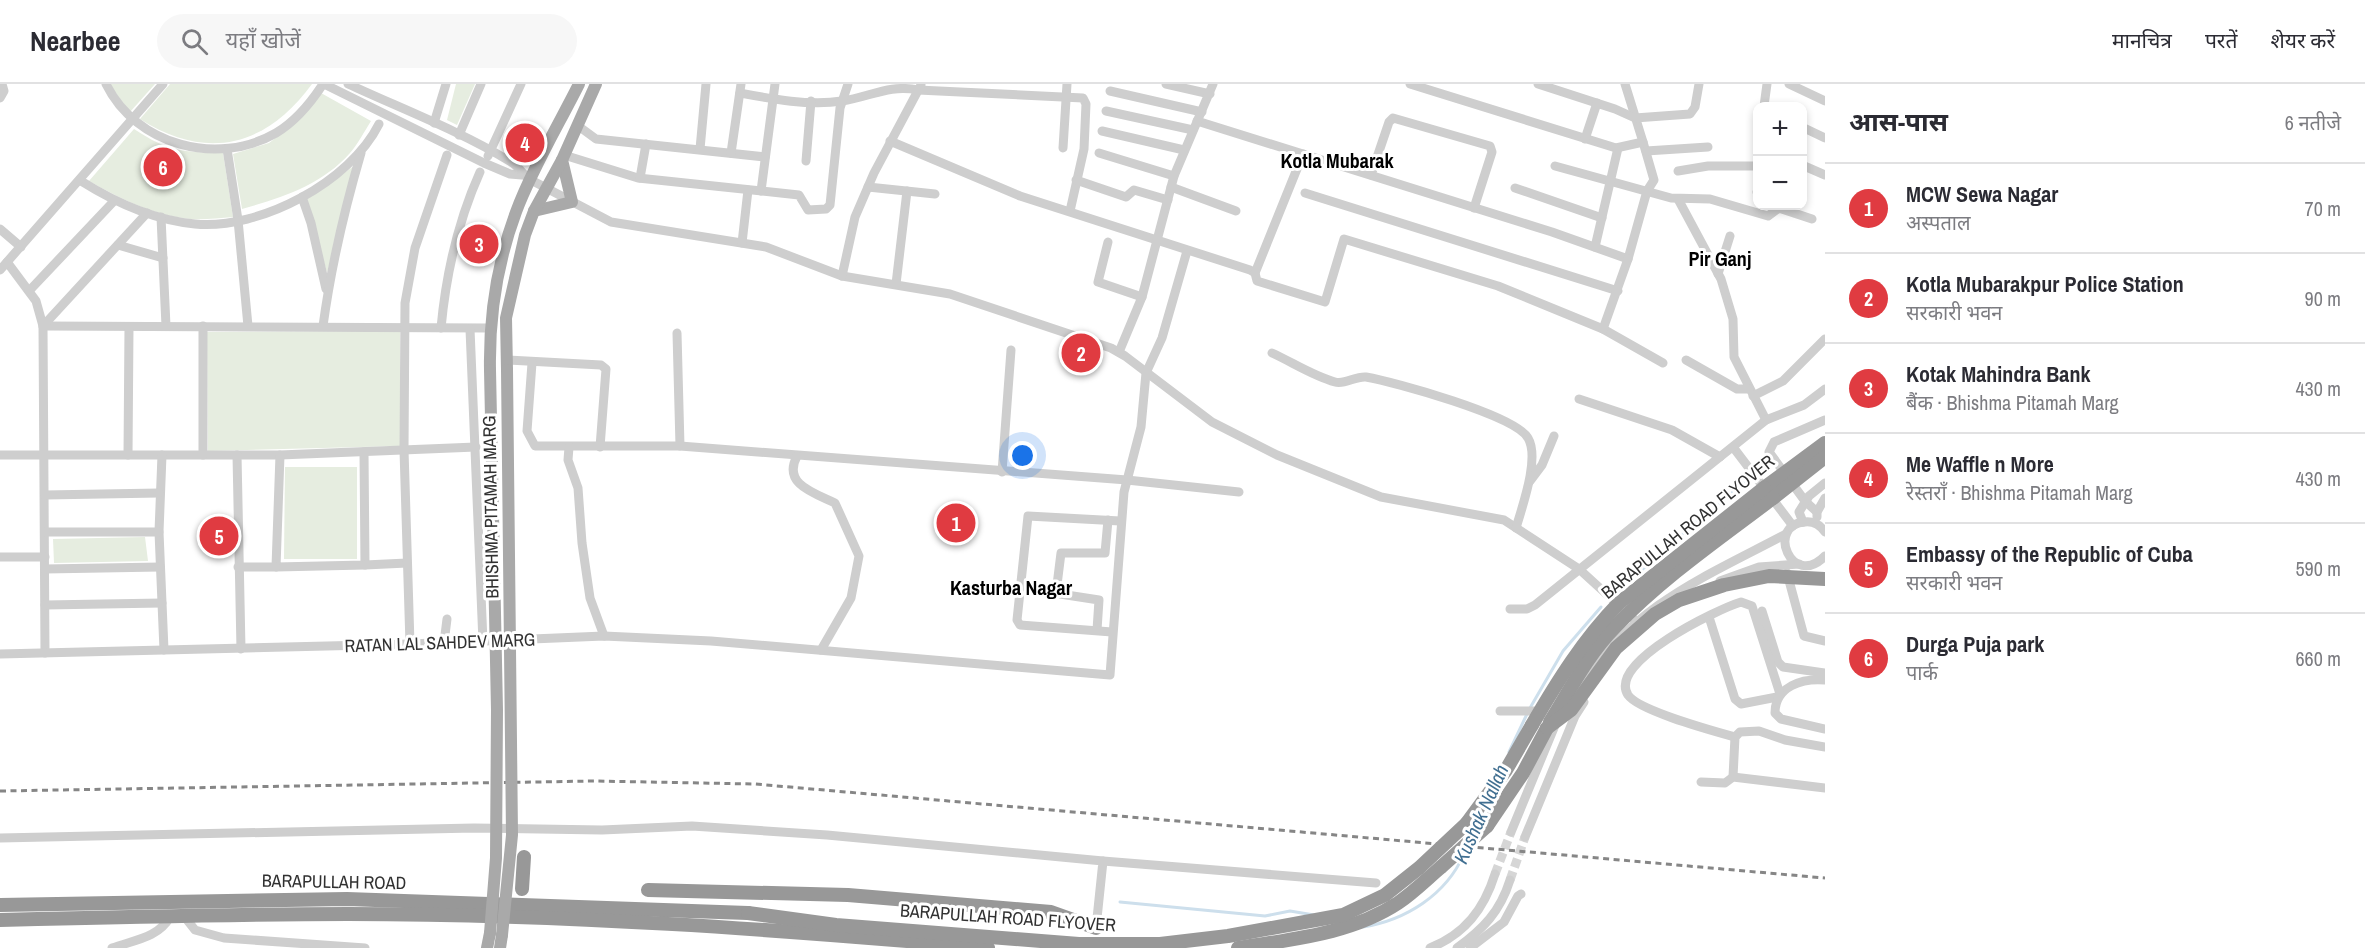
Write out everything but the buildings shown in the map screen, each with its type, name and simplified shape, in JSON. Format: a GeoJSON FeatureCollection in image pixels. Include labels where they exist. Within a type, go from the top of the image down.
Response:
{"type":"FeatureCollection","features":[{"type":"Feature","properties":{"kind":"highway","name":"BARAPULLAH ROAD FLYOVER"},"geometry":{"type":"LineString","coordinates":[[668,910],[747,913],[836,925],[1079,944],[1160,944],[1228,936],[1343,915],[1385,895],[1419,868],[1467,823],[1506,770],[1565,669],[1601,621],[1619,603],[1657,571],[1825,443]]}},
{"type":"Feature","properties":{"kind":"highway","name":"BARAPULLAH ROAD FLYOVER"},"geometry":{"type":"LineString","coordinates":[[1238,948],[1323,934],[1357,925],[1399,903],[1487,826],[1522,772],[1579,674],[1614,627],[1673,574],[1825,458]]}},
{"type":"Feature","properties":{"kind":"highway"},"geometry":{"type":"LineString","coordinates":[[1547,728],[1571,710],[1616,648],[1655,614],[1679,600],[1724,585],[1769,576],[1825,579]]}},
{"type":"Feature","properties":{"kind":"highway"},"geometry":{"type":"LineString","coordinates":[[522,889],[524,857]]}},
{"type":"Feature","properties":{"kind":"highway"},"geometry":{"type":"LineString","coordinates":[[648,891],[848,895],[1051,912],[1096,928]]}},
{"type":"Feature","properties":{"kind":"highway"},"geometry":{"type":"LineString","coordinates":[[668,910],[669,891]]}},
{"type":"Feature","properties":{"kind":"highway"},"geometry":{"type":"LineString","coordinates":[[708,912],[710,892]]}},
{"type":"Feature","properties":{"kind":"highway","name":"BARAPULLAH ROAD"},"geometry":{"type":"LineString","coordinates":[[0,905],[347,899],[668,910]]}},
{"type":"Feature","properties":{"kind":"highway","name":"BARAPULLAH ROAD"},"geometry":{"type":"LineString","coordinates":[[0,920],[349,914],[474,917]]}},
{"type":"Feature","properties":{"kind":"highway","name":"BARAPULLAH ROAD FLYOVER"},"geometry":{"type":"LineString","coordinates":[[474,917],[747,928],[988,948]]}},
{"type":"Feature","properties":{"kind":"main road","name":"BHISHMA PITAMAH MARG"},"geometry":{"type":"LineString","coordinates":[[487,948],[494,889],[496,830],[489,328],[501,261],[526,177],[579,84]]}},
{"type":"Feature","properties":{"kind":"main road","name":"BHISHMA PITAMAH MARG"},"geometry":{"type":"LineString","coordinates":[[500,948],[512,835],[506,318],[516,268],[534,211],[563,158],[596,84]]}},
{"type":"Feature","properties":{"kind":"main road"},"geometry":{"type":"LineString","coordinates":[[534,211],[572,202],[563,158]]}},
{"type":"Feature","properties":{"kind":"main road"},"geometry":{"type":"LineString","coordinates":[[1082,948],[1096,928]]}},
{"type":"Feature","properties":{"kind":"main road"},"geometry":{"type":"LineString","coordinates":[[1096,928],[1100,948]]}},
{"type":"Feature","properties":{"kind":"street"},"geometry":{"type":"LineString","coordinates":[[0,98],[4,91],[2,84]]}},
{"type":"Feature","properties":{"kind":"street"},"geometry":{"type":"LineString","coordinates":[[106,84],[119,105],[133,120],[150,131],[177,144],[207,149],[244,146],[276,133],[303,112],[323,84],[482,167],[526,177],[611,222],[775,249],[842,276],[950,294],[1119,352],[1223,429],[1340,482],[1400,502],[1497,517],[1579,569],[1636,621]]}},
{"type":"Feature","properties":{"kind":"street"},"geometry":{"type":"LineString","coordinates":[[0,270],[81,181],[163,84]]}},
{"type":"Feature","properties":{"kind":"street"},"geometry":{"type":"LineString","coordinates":[[348,84],[491,151],[519,167],[526,177]]}},
{"type":"Feature","properties":{"kind":"street"},"geometry":{"type":"LineString","coordinates":[[434,123],[446,84]]}},
{"type":"Feature","properties":{"kind":"street"},"geometry":{"type":"LineString","coordinates":[[459,135],[481,84]]}},
{"type":"Feature","properties":{"kind":"street"},"geometry":{"type":"LineString","coordinates":[[441,328],[444,291],[454,248],[482,167],[521,84]]}},
{"type":"Feature","properties":{"kind":"street"},"geometry":{"type":"LineString","coordinates":[[700,149],[704,84]]}},
{"type":"Feature","properties":{"kind":"street"},"geometry":{"type":"LineString","coordinates":[[760,191],[775,84]]}},
{"type":"Feature","properties":{"kind":"street"},"geometry":{"type":"LineString","coordinates":[[563,158],[640,178],[799,195],[808,210],[828,208],[842,101],[848,84]]}},
{"type":"Feature","properties":{"kind":"street"},"geometry":{"type":"LineString","coordinates":[[1025,95],[1026,84]]}},
{"type":"Feature","properties":{"kind":"street"},"geometry":{"type":"LineString","coordinates":[[1063,148],[1067,84]]}},
{"type":"Feature","properties":{"kind":"street"},"geometry":{"type":"LineString","coordinates":[[1166,84],[1210,94]]}},
{"type":"Feature","properties":{"kind":"street"},"geometry":{"type":"LineString","coordinates":[[1119,352],[1142,297],[1174,176],[1213,84]]}},
{"type":"Feature","properties":{"kind":"street"},"geometry":{"type":"LineString","coordinates":[[1410,84],[1618,148],[1708,147]]}},
{"type":"Feature","properties":{"kind":"street"},"geometry":{"type":"LineString","coordinates":[[1538,84],[1635,118],[1690,114],[1695,108],[1699,84]]}},
{"type":"Feature","properties":{"kind":"street"},"geometry":{"type":"LineString","coordinates":[[1603,329],[1628,260],[1647,191],[1654,178],[1625,84]]}},
{"type":"Feature","properties":{"kind":"street"},"geometry":{"type":"LineString","coordinates":[[1765,102],[1767,84]]}},
{"type":"Feature","properties":{"kind":"street"},"geometry":{"type":"LineString","coordinates":[[1789,84],[1825,101]]}},
{"type":"Feature","properties":{"kind":"street"},"geometry":{"type":"LineString","coordinates":[[731,153],[740,89],[773,100],[811,101],[842,101],[900,85],[983,88],[1025,95],[1083,98],[1086,104],[1084,149],[1070,211]]}},
{"type":"Feature","properties":{"kind":"street"},"geometry":{"type":"LineString","coordinates":[[842,276],[852,226],[868,186],[920,87]]}},
{"type":"Feature","properties":{"kind":"street"},"geometry":{"type":"LineString","coordinates":[[1110,91],[1202,112]]}},
{"type":"Feature","properties":{"kind":"street"},"geometry":{"type":"LineString","coordinates":[[806,161],[811,101]]}},
{"type":"Feature","properties":{"kind":"street"},"geometry":{"type":"LineString","coordinates":[[1585,139],[1597,103]]}},
{"type":"Feature","properties":{"kind":"street"},"geometry":{"type":"LineString","coordinates":[[1106,111],[1195,125],[1303,154],[1595,247],[1628,260]]}},
{"type":"Feature","properties":{"kind":"street"},"geometry":{"type":"LineString","coordinates":[[1371,175],[1389,122],[1393,118],[1490,146],[1492,152],[1474,208]]}},
{"type":"Feature","properties":{"kind":"street"},"geometry":{"type":"LineString","coordinates":[[323,327],[342,218],[362,151],[379,124]]}},
{"type":"Feature","properties":{"kind":"street"},"geometry":{"type":"LineString","coordinates":[[577,125],[596,139],[765,157]]}},
{"type":"Feature","properties":{"kind":"street"},"geometry":{"type":"LineString","coordinates":[[1807,129],[1825,138]]}},
{"type":"Feature","properties":{"kind":"street"},"geometry":{"type":"LineString","coordinates":[[1102,131],[1184,150]]}},
{"type":"Feature","properties":{"kind":"street"},"geometry":{"type":"LineString","coordinates":[[890,141],[997,187],[1156,242],[1255,273]]}},
{"type":"Feature","properties":{"kind":"street"},"geometry":{"type":"LineString","coordinates":[[640,178],[646,144]]}},
{"type":"Feature","properties":{"kind":"street"},"geometry":{"type":"LineString","coordinates":[[1595,247],[1618,148]]}},
{"type":"Feature","properties":{"kind":"street"},"geometry":{"type":"LineString","coordinates":[[227,149],[238,220],[248,326]]}},
{"type":"Feature","properties":{"kind":"street"},"geometry":{"type":"LineString","coordinates":[[81,181],[114,201],[161,217],[198,224],[238,220],[302,197],[331,179],[362,151]]}},
{"type":"Feature","properties":{"kind":"street"},"geometry":{"type":"LineString","coordinates":[[1099,153],[1174,176]]}},
{"type":"Feature","properties":{"kind":"street"},"geometry":{"type":"LineString","coordinates":[[1303,154],[1255,273],[1259,282],[1325,302],[1344,239],[1498,286],[1603,329],[1663,363]]}},
{"type":"Feature","properties":{"kind":"street"},"geometry":{"type":"LineString","coordinates":[[410,644],[404,450],[404,327],[412,260],[426,212],[447,155]]}},
{"type":"Feature","properties":{"kind":"street"},"geometry":{"type":"LineString","coordinates":[[1678,171],[1708,166],[1753,165]]}},
{"type":"Feature","properties":{"kind":"street"},"geometry":{"type":"LineString","coordinates":[[1555,166],[1611,183],[1678,198],[1710,199],[1768,216],[1779,208],[1812,219]]}},
{"type":"Feature","properties":{"kind":"street"},"geometry":{"type":"LineString","coordinates":[[1807,167],[1825,175]]}},
{"type":"Feature","properties":{"kind":"street"},"geometry":{"type":"LineString","coordinates":[[1076,180],[1126,197],[1136,191],[1168,200]]}},
{"type":"Feature","properties":{"kind":"street"},"geometry":{"type":"LineString","coordinates":[[868,186],[936,194]]}},
{"type":"Feature","properties":{"kind":"street"},"geometry":{"type":"LineString","coordinates":[[1171,187],[1236,211]]}},
{"type":"Feature","properties":{"kind":"street"},"geometry":{"type":"LineString","coordinates":[[1515,188],[1602,218]]}},
{"type":"Feature","properties":{"kind":"street"},"geometry":{"type":"LineString","coordinates":[[742,243],[748,190]]}},
{"type":"Feature","properties":{"kind":"street"},"geometry":{"type":"LineString","coordinates":[[896,284],[907,191]]}},
{"type":"Feature","properties":{"kind":"street"},"geometry":{"type":"LineString","coordinates":[[1305,193],[1618,291]]}},
{"type":"Feature","properties":{"kind":"street"},"geometry":{"type":"LineString","coordinates":[[302,197],[312,224],[327,295]]}},
{"type":"Feature","properties":{"kind":"street"},"geometry":{"type":"LineString","coordinates":[[1678,198],[1718,274],[1733,319],[1734,357],[1766,420]]}},
{"type":"Feature","properties":{"kind":"street"},"geometry":{"type":"LineString","coordinates":[[28,291],[114,201]]}},
{"type":"Feature","properties":{"kind":"street"},"geometry":{"type":"LineString","coordinates":[[43,327],[147,213]]}},
{"type":"Feature","properties":{"kind":"street"},"geometry":{"type":"LineString","coordinates":[[161,217],[166,326]]}},
{"type":"Feature","properties":{"kind":"street"},"geometry":{"type":"LineString","coordinates":[[0,229],[21,248]]}},
{"type":"Feature","properties":{"kind":"street"},"geometry":{"type":"LineString","coordinates":[[1718,274],[1730,236]]}},
{"type":"Feature","properties":{"kind":"street"},"geometry":{"type":"LineString","coordinates":[[1108,242],[1098,282],[1142,297]]}},
{"type":"Feature","properties":{"kind":"street"},"geometry":{"type":"LineString","coordinates":[[118,245],[163,258]]}},
{"type":"Feature","properties":{"kind":"street"},"geometry":{"type":"LineString","coordinates":[[1120,521],[1031,514],[1026,522],[1017,620],[1020,625],[1112,632],[1120,521],[1127,480],[1141,427],[1146,373],[1162,338],[1187,251]]}},
{"type":"Feature","properties":{"kind":"street"},"geometry":{"type":"LineString","coordinates":[[7,262],[36,301],[43,327],[45,653]]}},
{"type":"Feature","properties":{"kind":"street"},"geometry":{"type":"LineString","coordinates":[[202,455],[203,326]]}},
{"type":"Feature","properties":{"kind":"street"},"geometry":{"type":"LineString","coordinates":[[43,327],[489,328]]}},
{"type":"Feature","properties":{"kind":"street"},"geometry":{"type":"LineString","coordinates":[[128,455],[129,327]]}},
{"type":"Feature","properties":{"kind":"street"},"geometry":{"type":"LineString","coordinates":[[471,329],[483,642]]}},
{"type":"Feature","properties":{"kind":"street"},"geometry":{"type":"LineString","coordinates":[[678,333],[680,446]]}},
{"type":"Feature","properties":{"kind":"street"},"geometry":{"type":"LineString","coordinates":[[1686,360],[1737,389],[1751,393],[1783,381],[1825,339]]}},
{"type":"Feature","properties":{"kind":"street"},"geometry":{"type":"LineString","coordinates":[[1002,472],[1011,350]]}},
{"type":"Feature","properties":{"kind":"street"},"geometry":{"type":"LineString","coordinates":[[1272,353],[1334,382],[1367,378],[1452,401],[1509,424],[1525,435],[1530,442],[1530,482],[1516,528]]}},
{"type":"Feature","properties":{"kind":"street"},"geometry":{"type":"LineString","coordinates":[[532,363],[527,431],[535,446],[680,446],[1127,480],[1239,492]]}},
{"type":"Feature","properties":{"kind":"street"},"geometry":{"type":"LineString","coordinates":[[507,365],[532,363],[601,365],[606,369],[600,447]]}},
{"type":"Feature","properties":{"kind":"street"},"geometry":{"type":"LineString","coordinates":[[1510,609],[1527,609],[1534,605],[1766,420],[1804,405],[1825,389]]}},
{"type":"Feature","properties":{"kind":"street"},"geometry":{"type":"LineString","coordinates":[[1579,399],[1672,430],[1720,457]]}},
{"type":"Feature","properties":{"kind":"street"},"geometry":{"type":"LineString","coordinates":[[1825,420],[1774,442],[1769,452],[1805,501],[1816,512],[1818,524],[1825,532]]}},
{"type":"Feature","properties":{"kind":"street"},"geometry":{"type":"LineString","coordinates":[[1530,482],[1542,465],[1554,436]]}},
{"type":"Feature","properties":{"kind":"street"},"geometry":{"type":"LineString","coordinates":[[0,455],[280,455],[476,447]]}},
{"type":"Feature","properties":{"kind":"street"},"geometry":{"type":"LineString","coordinates":[[569,447],[568,460],[578,488],[582,543],[590,598],[604,636]]}},
{"type":"Feature","properties":{"kind":"street"},"geometry":{"type":"LineString","coordinates":[[1733,447],[1793,526]]}},
{"type":"Feature","properties":{"kind":"street"},"geometry":{"type":"LineString","coordinates":[[364,453],[365,565]]}},
{"type":"Feature","properties":{"kind":"street"},"geometry":{"type":"LineString","coordinates":[[162,455],[159,531],[164,650]]}},
{"type":"Feature","properties":{"kind":"street"},"geometry":{"type":"LineString","coordinates":[[237,455],[241,649]]}},
{"type":"Feature","properties":{"kind":"street"},"geometry":{"type":"LineString","coordinates":[[276,567],[280,455]]}},
{"type":"Feature","properties":{"kind":"street"},"geometry":{"type":"LineString","coordinates":[[797,456],[792,465],[795,479],[803,488],[835,503],[859,556],[851,598],[821,650]]}},
{"type":"Feature","properties":{"kind":"street"},"geometry":{"type":"LineString","coordinates":[[1803,522],[1799,512],[1805,501],[1825,483]]}},
{"type":"Feature","properties":{"kind":"street"},"geometry":{"type":"LineString","coordinates":[[45,495],[159,493]]}},
{"type":"Feature","properties":{"kind":"street"},"geometry":{"type":"LineString","coordinates":[[1816,512],[1825,498]]}},
{"type":"Feature","properties":{"kind":"street"},"geometry":{"type":"LineString","coordinates":[[1105,553],[1108,520]]}},
{"type":"Feature","properties":{"kind":"street"},"geometry":{"type":"LineString","coordinates":[[1511,832],[1561,711],[1600,656],[1636,621],[1688,584],[1786,534],[1793,526],[1803,522],[1818,524]]}},
{"type":"Feature","properties":{"kind":"street"},"geometry":{"type":"LineString","coordinates":[[45,532],[159,531]]}},
{"type":"Feature","properties":{"kind":"street"},"geometry":{"type":"LineString","coordinates":[[1786,534],[1784,541],[1788,555],[1799,564]]}},
{"type":"Feature","properties":{"kind":"street"},"geometry":{"type":"LineString","coordinates":[[1115,602],[1060,594],[1057,585],[1060,555],[1064,551],[1119,555]]}},
{"type":"Feature","properties":{"kind":"street"},"geometry":{"type":"LineString","coordinates":[[1525,837],[1575,717],[1602,674],[1634,639],[1677,606],[1726,578],[1759,567],[1813,565],[1825,556]]}},
{"type":"Feature","properties":{"kind":"street"},"geometry":{"type":"LineString","coordinates":[[0,557],[45,557]]}},
{"type":"Feature","properties":{"kind":"street"},"geometry":{"type":"LineString","coordinates":[[238,567],[407,563]]}},
{"type":"Feature","properties":{"kind":"street"},"geometry":{"type":"LineString","coordinates":[[1784,565],[1804,636],[1825,641]]}},
{"type":"Feature","properties":{"kind":"street"},"geometry":{"type":"LineString","coordinates":[[45,569],[160,567]]}},
{"type":"Feature","properties":{"kind":"street"},"geometry":{"type":"LineString","coordinates":[[1726,578],[1733,604]]}},
{"type":"Feature","properties":{"kind":"street"},"geometry":{"type":"LineString","coordinates":[[1097,630],[1099,600]]}},
{"type":"Feature","properties":{"kind":"street"},"geometry":{"type":"LineString","coordinates":[[1735,737],[1673,718],[1640,704],[1629,696],[1625,686],[1627,676],[1647,654],[1679,629],[1741,602],[1752,606],[1778,696],[1775,712],[1778,717],[1825,729]]}},
{"type":"Feature","properties":{"kind":"street"},"geometry":{"type":"LineString","coordinates":[[45,605],[162,603]]}},
{"type":"Feature","properties":{"kind":"street"},"geometry":{"type":"LineString","coordinates":[[1762,611],[1778,662],[1792,670],[1825,673]]}},
{"type":"Feature","properties":{"kind":"street"},"geometry":{"type":"LineString","coordinates":[[1708,617],[1735,699],[1741,704],[1778,696],[1808,679],[1825,680]]}},
{"type":"Feature","properties":{"kind":"street"},"geometry":{"type":"LineString","coordinates":[[444,643],[447,619]]}},
{"type":"Feature","properties":{"kind":"street","name":"RATAN LAL SAHDEV MARG"},"geometry":{"type":"LineString","coordinates":[[4,654],[164,650],[199,645],[241,649],[604,636],[699,640],[1110,675],[1112,632]]}},
{"type":"Feature","properties":{"kind":"street"},"geometry":{"type":"LineString","coordinates":[[4,654],[11,644]]}},
{"type":"Feature","properties":{"kind":"street"},"geometry":{"type":"LineString","coordinates":[[1500,711],[1561,711],[1575,717]]}},
{"type":"Feature","properties":{"kind":"street"},"geometry":{"type":"LineString","coordinates":[[1733,777],[1735,737],[1740,732],[1759,731],[1785,740],[1825,747]]}},
{"type":"Feature","properties":{"kind":"street"},"geometry":{"type":"LineString","coordinates":[[1701,782],[1725,783],[1733,777],[1825,788]]}},
{"type":"Feature","properties":{"kind":"street"},"geometry":{"type":"LineString","coordinates":[[0,838],[474,828],[602,830],[692,826],[827,835],[1103,861],[1376,883]]}},
{"type":"Feature","properties":{"kind":"street"},"geometry":{"type":"LineString","coordinates":[[1096,928],[1103,861]]}},
{"type":"Feature","properties":{"kind":"street"},"geometry":{"type":"LineString","coordinates":[[1430,948],[1458,933],[1478,914],[1487,900],[1495,874]]}},
{"type":"Feature","properties":{"kind":"street"},"geometry":{"type":"LineString","coordinates":[[1457,948],[1493,918],[1504,900],[1510,880]]}},
{"type":"Feature","properties":{"kind":"street"},"geometry":{"type":"LineString","coordinates":[[1470,948],[1504,921],[1521,894]]}},
{"type":"Feature","properties":{"kind":"street"},"geometry":{"type":"LineString","coordinates":[[112,948],[156,933],[177,917],[195,930],[224,938],[365,948]]}},
{"type":"Feature","properties":{"kind":"shaded area"},"geometry":{"type":"Polygon","coordinates":[[[109,84],[155,84],[130,112],[109,84]]]}},
{"type":"Feature","properties":{"kind":"shaded area"},"geometry":{"type":"Polygon","coordinates":[[[170,84],[312,84],[276,122],[255,134],[234,141],[212,143],[189,140],[165,132],[140,119],[170,84]]]}},
{"type":"Feature","properties":{"kind":"shaded area"},"geometry":{"type":"Polygon","coordinates":[[[456,84],[475,84],[457,125],[447,120],[456,84]]]}},
{"type":"Feature","properties":{"kind":"shaded area"},"geometry":{"type":"Polygon","coordinates":[[[321,93],[371,121],[356,146],[339,164],[314,182],[286,195],[242,209],[233,154],[269,143],[298,121],[321,93]]]}},
{"type":"Feature","properties":{"kind":"shaded area"},"geometry":{"type":"Polygon","coordinates":[[[134,129],[157,142],[176,149],[223,153],[233,217],[195,219],[163,214],[125,200],[89,181],[134,129]]]}},
{"type":"Feature","properties":{"kind":"shaded area"},"geometry":{"type":"Polygon","coordinates":[[[354,166],[327,273],[307,199],[354,166]]]}},
{"type":"Feature","properties":{"kind":"shaded area"},"geometry":{"type":"Polygon","coordinates":[[[400,331],[400,446],[208,451],[207,332],[400,331]]]}},
{"type":"Feature","properties":{"kind":"shaded area"},"geometry":{"type":"Polygon","coordinates":[[[285,467],[357,467],[357,559],[284,559],[285,467]]]}},
{"type":"Feature","properties":{"kind":"shaded area"},"geometry":{"type":"Polygon","coordinates":[[[145,537],[148,561],[54,563],[53,539],[145,537]]]}},
{"type":"Feature","properties":{"kind":"waterway","name":"Kushak Nallah"},"geometry":{"type":"LineString","coordinates":[[1618,591],[1749,479]]}},
{"type":"Feature","properties":{"kind":"waterway","name":"Kushak Nallah"},"geometry":{"type":"LineString","coordinates":[[1530,708],[1563,651],[1601,607]]}},
{"type":"Feature","properties":{"kind":"waterway","name":"Kushak Nallah"},"geometry":{"type":"LineString","coordinates":[[1509,752],[1527,714]]}},
{"type":"Feature","properties":{"kind":"waterway","name":"Kushak Nallah"},"geometry":{"type":"LineString","coordinates":[[1475,828],[1482,812]]}},
{"type":"Feature","properties":{"kind":"waterway","name":"Kushak Nallah"},"geometry":{"type":"LineString","coordinates":[[1363,927],[1379,924],[1409,912],[1423,903],[1447,882],[1464,854]]}},
{"type":"Feature","properties":{"kind":"waterway","name":"Kushak Nallah"},"geometry":{"type":"LineString","coordinates":[[1120,902],[1265,916],[1290,911],[1314,915]]}},
{"type":"Feature","properties":{"kind":"tunnel"},"geometry":{"type":"LineString","coordinates":[[1495,874],[1511,832]]}},
{"type":"Feature","properties":{"kind":"tunnel"},"geometry":{"type":"LineString","coordinates":[[1510,880],[1525,837]]}},
{"type":"Feature","properties":{"kind":"railway"},"geometry":{"type":"LineString","coordinates":[[0,791],[594,781],[755,784],[1825,878]]}},
{"type":"Feature","properties":{"kind":"place","name":"Me Waffle n More"},"geometry":{"type":"Point","coordinates":[525,143]}},
{"type":"Feature","properties":{"kind":"place","name":"Durga Puja park"},"geometry":{"type":"Point","coordinates":[163,167]}},
{"type":"Feature","properties":{"kind":"place","name":"Kotak Mahindra Bank"},"geometry":{"type":"Point","coordinates":[479,244]}},
{"type":"Feature","properties":{"kind":"place","name":"Kotla Mubarakpur Police Station"},"geometry":{"type":"Point","coordinates":[1081,353]}},
{"type":"Feature","properties":{"kind":"place","name":"MCW Sewa Nagar"},"geometry":{"type":"Point","coordinates":[956,523]}},
{"type":"Feature","properties":{"kind":"place","name":"Embassy of the Republic of Cuba"},"geometry":{"type":"Point","coordinates":[219,536]}},
{"type":"Feature","properties":{"kind":"district","name":"Kotla Mubarak"},"geometry":{"type":"Point","coordinates":[1337,161]}},
{"type":"Feature","properties":{"kind":"district","name":"Pir Ganj"},"geometry":{"type":"Point","coordinates":[1720,259]}},
{"type":"Feature","properties":{"kind":"district","name":"Kasturba Nagar"},"geometry":{"type":"Point","coordinates":[1011,588]}}]}
